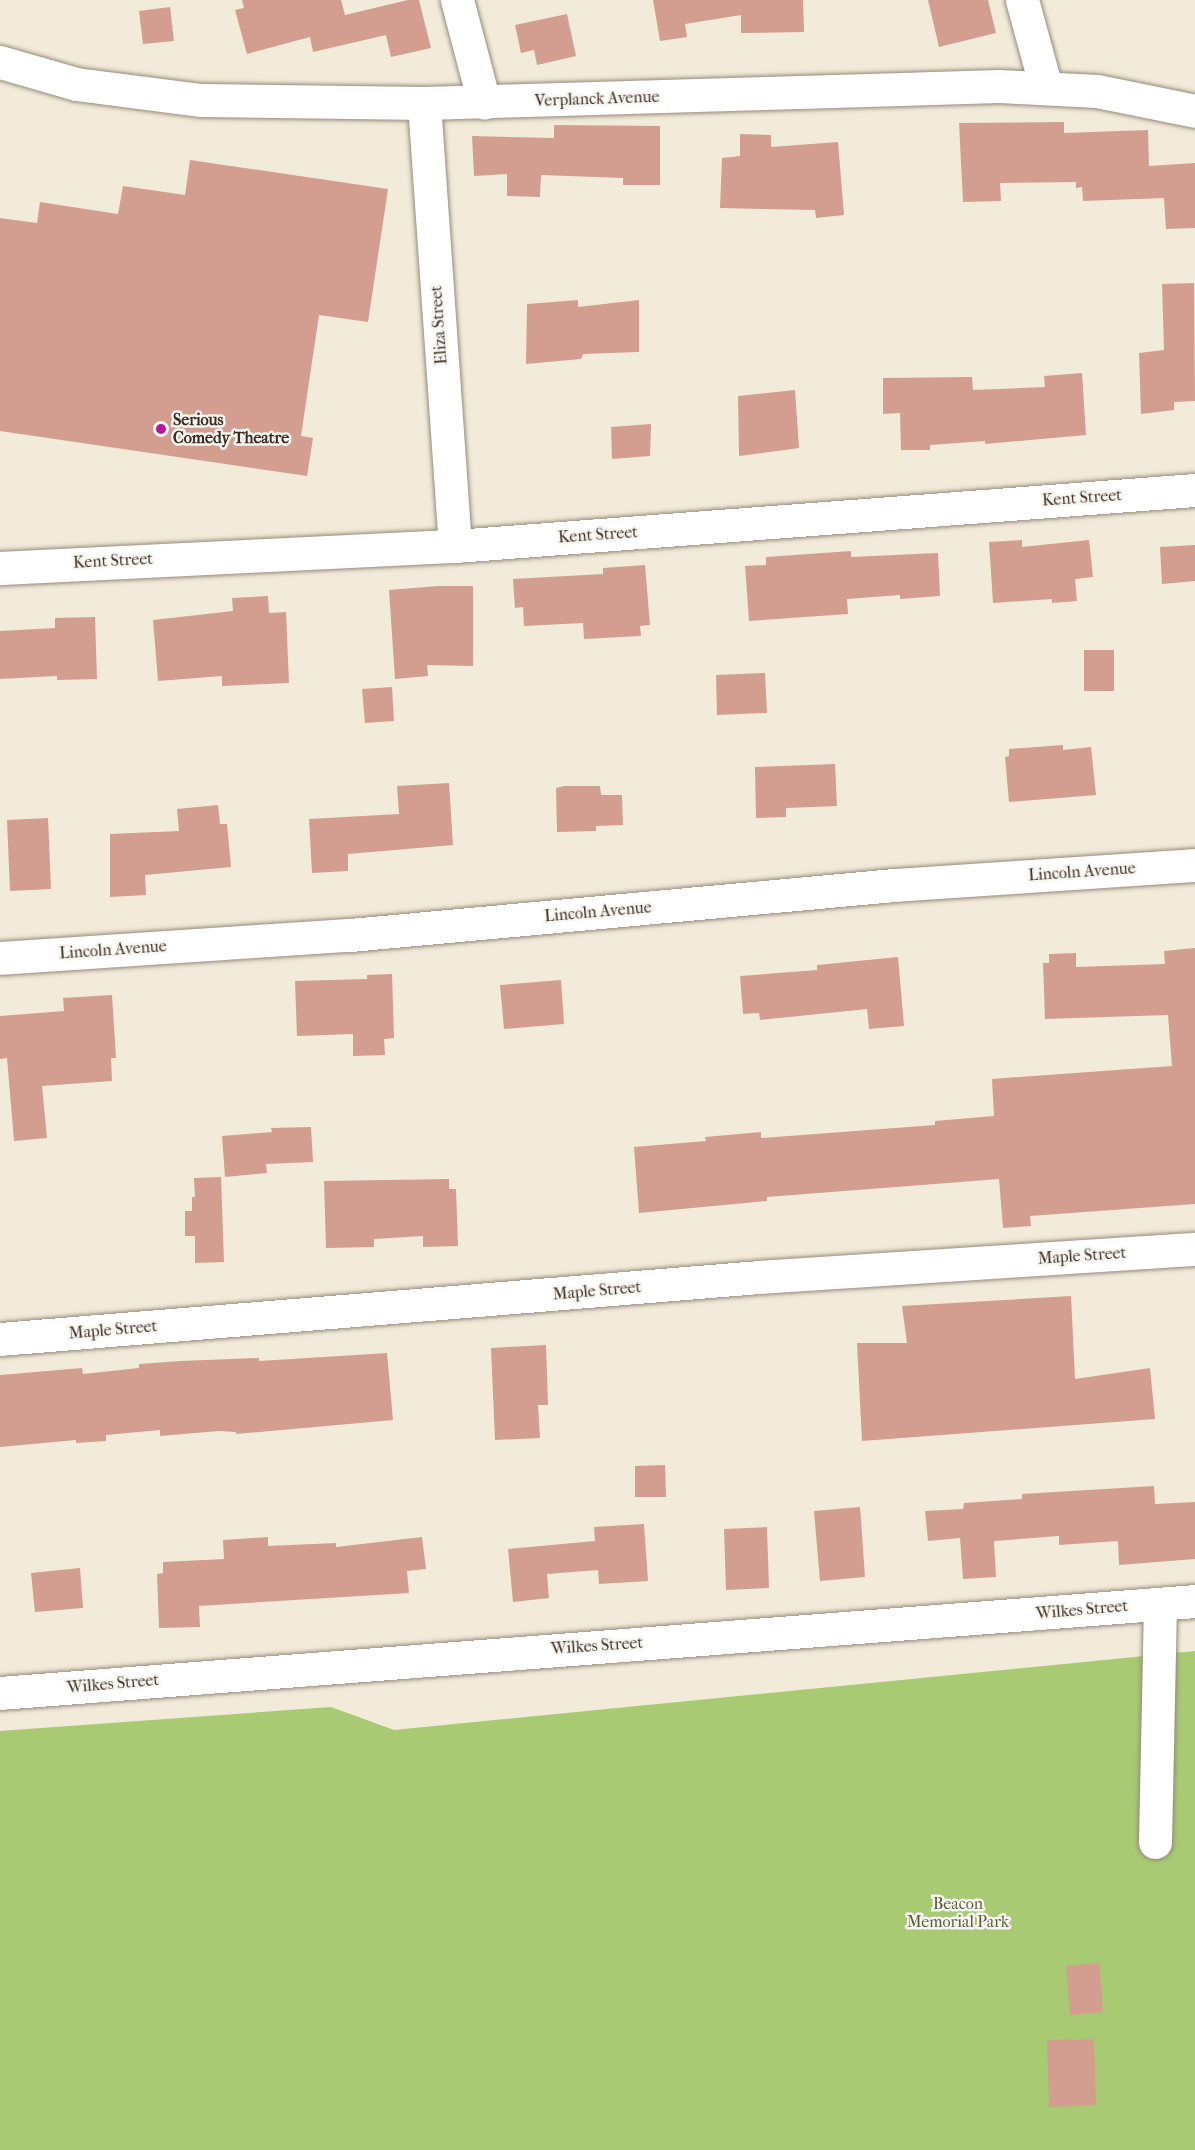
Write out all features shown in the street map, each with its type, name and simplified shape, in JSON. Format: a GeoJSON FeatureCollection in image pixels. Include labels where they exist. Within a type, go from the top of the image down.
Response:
{"type":"FeatureCollection","features":[{"type":"Feature","properties":{"kind":"street"},"geometry":{"type":"LineString","coordinates":[[457,0],[484,102]]}},
{"type":"Feature","properties":{"kind":"street"},"geometry":{"type":"LineString","coordinates":[[1022,0],[1046,88]]}},
{"type":"Feature","properties":{"kind":"street","name":"Verplanck Avenue"},"geometry":{"type":"LineString","coordinates":[[0,62],[76,84],[201,100],[484,102],[999,86],[1097,91],[1195,111]]}},
{"type":"Feature","properties":{"kind":"street","name":"Eliza Street"},"geometry":{"type":"LineString","coordinates":[[424,103],[455,546]]}},
{"type":"Feature","properties":{"kind":"street","name":"Kent Street"},"geometry":{"type":"LineString","coordinates":[[0,567],[455,546],[1195,490]]}},
{"type":"Feature","properties":{"kind":"street","name":"Lincoln Avenue"},"geometry":{"type":"LineString","coordinates":[[0,958],[350,935],[894,885],[1195,865]]}},
{"type":"Feature","properties":{"kind":"street","name":"Maple Street"},"geometry":{"type":"LineString","coordinates":[[0,1339],[771,1277],[1195,1249]]}},
{"type":"Feature","properties":{"kind":"street","name":"Wilkes Street"},"geometry":{"type":"LineString","coordinates":[[0,1694],[1195,1601]]}},
{"type":"Feature","properties":{"kind":"street"},"geometry":{"type":"LineString","coordinates":[[1155,1842],[1161,1604]]}},
{"type":"Feature","properties":{"kind":"green space","name":"Beacon Memorial Park"},"geometry":{"type":"Polygon","coordinates":[[[1195,1651],[1195,2150],[0,2150],[0,1731],[331,1707],[394,1730],[1195,1651]]]}},
{"type":"Feature","properties":{"kind":"building"},"geometry":{"type":"Polygon","coordinates":[[[242,0],[341,0],[345,15],[408,0],[419,0],[431,48],[391,57],[386,35],[313,52],[310,37],[247,54],[235,10],[244,8],[242,0]]]}},
{"type":"Feature","properties":{"kind":"building"},"geometry":{"type":"Polygon","coordinates":[[[653,0],[803,0],[804,32],[741,33],[741,15],[685,24],[687,37],[660,41],[653,0]]]}},
{"type":"Feature","properties":{"kind":"building"},"geometry":{"type":"Polygon","coordinates":[[[928,0],[988,0],[996,33],[939,47],[928,0]]]}},
{"type":"Feature","properties":{"kind":"building"},"geometry":{"type":"Polygon","coordinates":[[[170,7],[174,41],[143,44],[139,11],[170,7]]]}},
{"type":"Feature","properties":{"kind":"building"},"geometry":{"type":"Polygon","coordinates":[[[567,14],[576,56],[537,65],[534,50],[521,53],[515,25],[567,14]]]}},
{"type":"Feature","properties":{"kind":"building"},"geometry":{"type":"Polygon","coordinates":[[[1064,122],[1064,133],[1148,130],[1149,166],[1195,163],[1195,228],[1166,229],[1164,198],[1083,201],[1082,187],[1076,188],[1076,182],[1000,183],[1001,201],[963,202],[959,123],[1064,122]]]}},
{"type":"Feature","properties":{"kind":"building"},"geometry":{"type":"Polygon","coordinates":[[[554,125],[660,126],[660,185],[623,185],[623,178],[541,175],[540,197],[507,196],[507,174],[474,176],[472,136],[554,138],[554,125]]]}},
{"type":"Feature","properties":{"kind":"building"},"geometry":{"type":"Polygon","coordinates":[[[740,134],[771,135],[771,147],[838,142],[844,215],[816,218],[815,210],[720,208],[722,158],[740,156],[740,134]]]}},
{"type":"Feature","properties":{"kind":"building"},"geometry":{"type":"Polygon","coordinates":[[[190,160],[388,189],[368,322],[319,315],[301,436],[313,438],[307,476],[0,431],[0,218],[37,223],[40,202],[118,214],[123,186],[185,195],[190,160]]]}},
{"type":"Feature","properties":{"kind":"building"},"geometry":{"type":"Polygon","coordinates":[[[1194,283],[1195,401],[1174,402],[1174,410],[1141,414],[1139,353],[1164,350],[1162,284],[1194,283]]]}},
{"type":"Feature","properties":{"kind":"building"},"geometry":{"type":"Polygon","coordinates":[[[578,300],[578,307],[639,300],[639,352],[583,354],[581,359],[526,364],[527,304],[578,300]]]}},
{"type":"Feature","properties":{"kind":"building"},"geometry":{"type":"Polygon","coordinates":[[[1082,373],[1086,435],[985,444],[985,441],[930,445],[930,450],[901,450],[900,413],[883,414],[883,378],[972,377],[973,390],[1045,387],[1044,376],[1082,373]]]}},
{"type":"Feature","properties":{"kind":"building"},"geometry":{"type":"Polygon","coordinates":[[[795,390],[799,448],[739,456],[738,396],[795,390]]]}},
{"type":"Feature","properties":{"kind":"building"},"geometry":{"type":"Polygon","coordinates":[[[651,424],[650,456],[612,459],[611,427],[651,424]]]}},
{"type":"Feature","properties":{"kind":"building"},"geometry":{"type":"Polygon","coordinates":[[[1022,540],[1022,547],[1089,540],[1093,577],[1075,579],[1077,601],[1052,603],[1052,599],[993,603],[989,542],[1022,540]]]}},
{"type":"Feature","properties":{"kind":"building"},"geometry":{"type":"Polygon","coordinates":[[[1195,545],[1195,581],[1162,584],[1160,547],[1195,545]]]}},
{"type":"Feature","properties":{"kind":"building"},"geometry":{"type":"Polygon","coordinates":[[[851,551],[851,557],[938,553],[940,596],[900,599],[900,595],[847,599],[848,614],[749,621],[745,566],[766,565],[766,557],[851,551]]]}},
{"type":"Feature","properties":{"kind":"building"},"geometry":{"type":"Polygon","coordinates":[[[645,565],[650,625],[640,626],[641,636],[584,639],[583,623],[524,626],[523,607],[515,608],[513,579],[603,574],[603,568],[645,565]]]}},
{"type":"Feature","properties":{"kind":"building"},"geometry":{"type":"Polygon","coordinates":[[[473,586],[473,666],[427,665],[428,676],[395,679],[389,590],[473,586]]]}},
{"type":"Feature","properties":{"kind":"building"},"geometry":{"type":"Polygon","coordinates":[[[268,596],[269,613],[286,612],[289,683],[222,686],[222,676],[158,681],[153,620],[233,611],[232,598],[268,596]]]}},
{"type":"Feature","properties":{"kind":"building"},"geometry":{"type":"Polygon","coordinates":[[[95,617],[97,679],[57,680],[57,676],[0,679],[0,631],[55,628],[55,618],[95,617]]]}},
{"type":"Feature","properties":{"kind":"building"},"geometry":{"type":"Polygon","coordinates":[[[1084,650],[1114,650],[1114,691],[1084,691],[1084,650]]]}},
{"type":"Feature","properties":{"kind":"building"},"geometry":{"type":"Polygon","coordinates":[[[765,673],[767,713],[717,715],[716,675],[765,673]]]}},
{"type":"Feature","properties":{"kind":"building"},"geometry":{"type":"Polygon","coordinates":[[[392,687],[394,721],[365,723],[362,689],[392,687]]]}},
{"type":"Feature","properties":{"kind":"building"},"geometry":{"type":"Polygon","coordinates":[[[1063,745],[1063,750],[1091,747],[1096,795],[1009,802],[1005,757],[1009,756],[1009,749],[1063,745]]]}},
{"type":"Feature","properties":{"kind":"building"},"geometry":{"type":"Polygon","coordinates":[[[835,764],[837,806],[786,808],[786,817],[756,818],[755,767],[835,764]]]}},
{"type":"Feature","properties":{"kind":"building"},"geometry":{"type":"Polygon","coordinates":[[[449,783],[453,845],[348,854],[348,871],[312,873],[309,819],[399,814],[397,786],[449,783]]]}},
{"type":"Feature","properties":{"kind":"building"},"geometry":{"type":"Polygon","coordinates":[[[600,786],[601,795],[622,795],[623,825],[596,826],[596,831],[557,832],[556,788],[600,786]]]}},
{"type":"Feature","properties":{"kind":"building"},"geometry":{"type":"Polygon","coordinates":[[[218,805],[220,824],[227,824],[231,867],[145,875],[146,895],[110,897],[110,834],[179,831],[177,809],[218,805]]]}},
{"type":"Feature","properties":{"kind":"building"},"geometry":{"type":"Polygon","coordinates":[[[48,818],[51,889],[10,891],[7,820],[48,818]]]}},
{"type":"Feature","properties":{"kind":"building"},"geometry":{"type":"Polygon","coordinates":[[[1195,948],[1195,1204],[1030,1216],[1031,1226],[1003,1228],[999,1179],[767,1197],[767,1201],[639,1213],[634,1147],[706,1141],[705,1137],[761,1132],[761,1138],[935,1125],[935,1121],[994,1116],[992,1079],[1172,1066],[1168,1015],[1045,1019],[1043,963],[1049,963],[1049,954],[1076,953],[1076,967],[1165,964],[1164,951],[1195,948]]]}},
{"type":"Feature","properties":{"kind":"building"},"geometry":{"type":"Polygon","coordinates":[[[898,957],[904,1026],[869,1029],[867,1009],[760,1020],[759,1013],[743,1014],[740,976],[817,970],[817,965],[898,957]]]}},
{"type":"Feature","properties":{"kind":"building"},"geometry":{"type":"Polygon","coordinates":[[[392,974],[394,1038],[384,1039],[385,1055],[353,1056],[353,1034],[297,1036],[295,981],[367,979],[367,975],[392,974]]]}},
{"type":"Feature","properties":{"kind":"building"},"geometry":{"type":"Polygon","coordinates":[[[561,980],[564,1024],[504,1029],[500,985],[561,980]]]}},
{"type":"Feature","properties":{"kind":"building"},"geometry":{"type":"Polygon","coordinates":[[[112,995],[116,1058],[111,1058],[112,1081],[42,1086],[47,1138],[14,1141],[7,1058],[0,1059],[0,1016],[64,1011],[63,998],[112,995]]]}},
{"type":"Feature","properties":{"kind":"building"},"geometry":{"type":"Polygon","coordinates":[[[311,1127],[313,1162],[266,1164],[267,1173],[225,1177],[222,1136],[272,1132],[271,1128],[311,1127]]]}},
{"type":"Feature","properties":{"kind":"building"},"geometry":{"type":"Polygon","coordinates":[[[221,1177],[224,1262],[195,1263],[195,1236],[185,1236],[185,1211],[192,1211],[192,1197],[195,1197],[194,1178],[221,1177]]]}},
{"type":"Feature","properties":{"kind":"building"},"geometry":{"type":"Polygon","coordinates":[[[449,1179],[449,1189],[456,1189],[458,1246],[423,1247],[423,1236],[374,1239],[374,1247],[326,1248],[324,1181],[449,1179]]]}},
{"type":"Feature","properties":{"kind":"building"},"geometry":{"type":"Polygon","coordinates":[[[1071,1296],[1075,1379],[1150,1368],[1155,1419],[862,1441],[857,1343],[907,1343],[902,1306],[1071,1296]]]}},
{"type":"Feature","properties":{"kind":"building"},"geometry":{"type":"Polygon","coordinates":[[[546,1345],[548,1405],[538,1405],[540,1438],[495,1440],[491,1348],[546,1345]]]}},
{"type":"Feature","properties":{"kind":"building"},"geometry":{"type":"Polygon","coordinates":[[[387,1353],[393,1420],[236,1434],[236,1432],[219,1431],[160,1436],[160,1430],[106,1435],[106,1441],[76,1443],[76,1440],[0,1447],[0,1375],[82,1368],[83,1374],[139,1368],[139,1364],[181,1361],[259,1358],[259,1361],[387,1353]]]}},
{"type":"Feature","properties":{"kind":"building"},"geometry":{"type":"Polygon","coordinates":[[[665,1465],[666,1497],[635,1497],[635,1466],[665,1465]]]}},
{"type":"Feature","properties":{"kind":"building"},"geometry":{"type":"Polygon","coordinates":[[[1154,1486],[1155,1504],[1195,1502],[1195,1559],[1119,1565],[1118,1541],[1059,1545],[1059,1536],[994,1541],[996,1577],[963,1579],[960,1538],[928,1541],[925,1511],[963,1509],[964,1503],[1022,1499],[1022,1494],[1154,1486]]]}},
{"type":"Feature","properties":{"kind":"building"},"geometry":{"type":"Polygon","coordinates":[[[860,1507],[865,1577],[820,1581],[814,1511],[860,1507]]]}},
{"type":"Feature","properties":{"kind":"building"},"geometry":{"type":"Polygon","coordinates":[[[644,1524],[648,1581],[599,1584],[598,1570],[547,1574],[549,1598],[513,1602],[508,1549],[595,1541],[594,1527],[644,1524]]]}},
{"type":"Feature","properties":{"kind":"building"},"geometry":{"type":"Polygon","coordinates":[[[767,1527],[769,1588],[726,1590],[724,1529],[767,1527]]]}},
{"type":"Feature","properties":{"kind":"building"},"geometry":{"type":"Polygon","coordinates":[[[268,1537],[268,1546],[336,1543],[336,1547],[422,1537],[426,1569],[407,1571],[409,1593],[199,1606],[200,1627],[159,1628],[157,1574],[163,1573],[163,1562],[224,1559],[223,1540],[268,1537]]]}},
{"type":"Feature","properties":{"kind":"building"},"geometry":{"type":"Polygon","coordinates":[[[80,1568],[83,1608],[35,1612],[31,1573],[80,1568]]]}},
{"type":"Feature","properties":{"kind":"building"},"geometry":{"type":"Polygon","coordinates":[[[1099,1963],[1103,2012],[1070,2015],[1066,1966],[1099,1963]]]}},
{"type":"Feature","properties":{"kind":"building"},"geometry":{"type":"Polygon","coordinates":[[[1094,2039],[1096,2105],[1049,2107],[1047,2040],[1094,2039]]]}},
{"type":"Feature","properties":{"kind":"place","name":"Serious Comedy Theatre"},"geometry":{"type":"Point","coordinates":[161,429]}}]}
